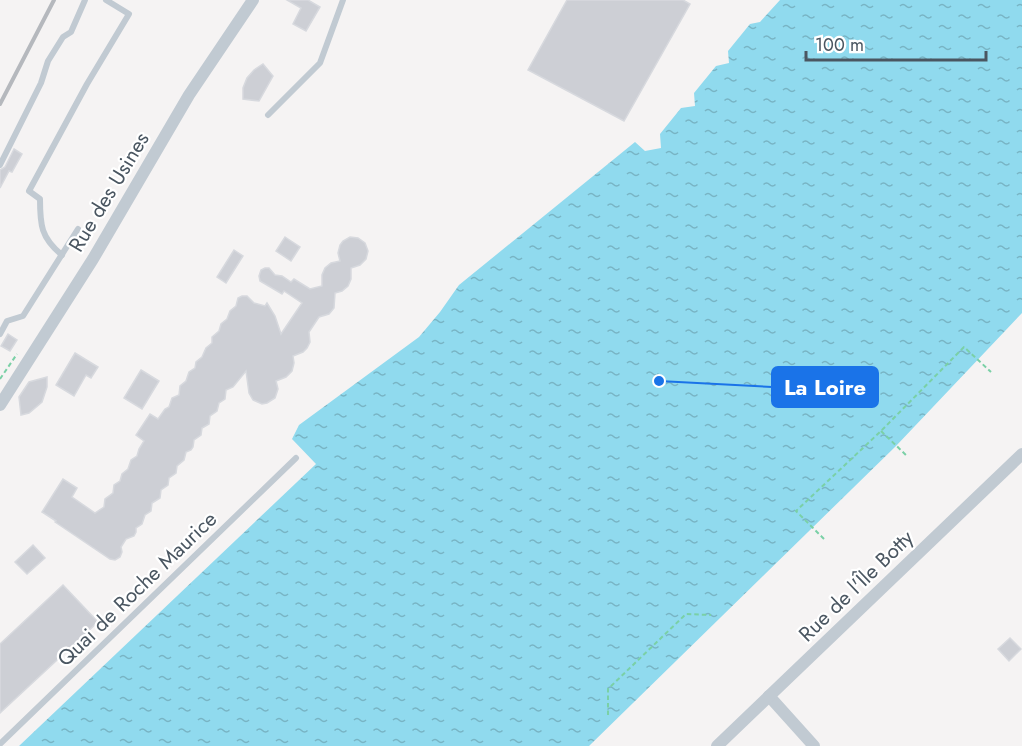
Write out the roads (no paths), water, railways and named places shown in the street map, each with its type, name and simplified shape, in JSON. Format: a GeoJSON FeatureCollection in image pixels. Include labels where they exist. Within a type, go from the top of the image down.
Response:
{"type":"FeatureCollection","features":[{"type":"Feature","properties":{"kind":"street","name":"Rue des Usines"},"geometry":{"type":"LineString","coordinates":[[0,405],[93,259],[189,95],[253,0]]}},
{"type":"Feature","properties":{"kind":"street","name":"Rue de l'Île Botty"},"geometry":{"type":"LineString","coordinates":[[717,746],[1022,454]]}},
{"type":"Feature","properties":{"kind":"street"},"geometry":{"type":"LineString","coordinates":[[769,696],[814,746]]}},
{"type":"Feature","properties":{"kind":"lane"},"geometry":{"type":"LineString","coordinates":[[0,165],[41,83],[48,61],[63,37],[71,32],[85,0]]}},
{"type":"Feature","properties":{"kind":"lane"},"geometry":{"type":"LineString","coordinates":[[62,255],[51,246],[42,229],[40,199],[29,191],[87,84],[129,14],[106,0]]}},
{"type":"Feature","properties":{"kind":"lane"},"geometry":{"type":"LineString","coordinates":[[268,115],[320,63],[344,0]]}},
{"type":"Feature","properties":{"kind":"lane"},"geometry":{"type":"LineString","coordinates":[[0,334],[8,321],[23,316],[78,228]]}},
{"type":"Feature","properties":{"kind":"lane","name":"Quai de Roche Maurice"},"geometry":{"type":"LineString","coordinates":[[0,744],[296,458]]}},
{"type":"Feature","properties":{"kind":"water"},"geometry":{"type":"Polygon","coordinates":[[[780,0],[1022,0],[1022,313],[896,446],[589,746],[19,746],[316,464],[292,439],[299,425],[419,337],[459,285],[635,142],[645,151],[661,148],[660,134],[681,108],[695,106],[694,93],[716,66],[729,63],[728,51],[750,24],[760,22],[780,0]]]}},
{"type":"Feature","properties":{"kind":"railway"},"geometry":{"type":"LineString","coordinates":[[0,104],[54,0]]}},
{"type":"Feature","properties":{"kind":"place","name":"La Loire"},"geometry":{"type":"Point","coordinates":[659,381]}}]}
